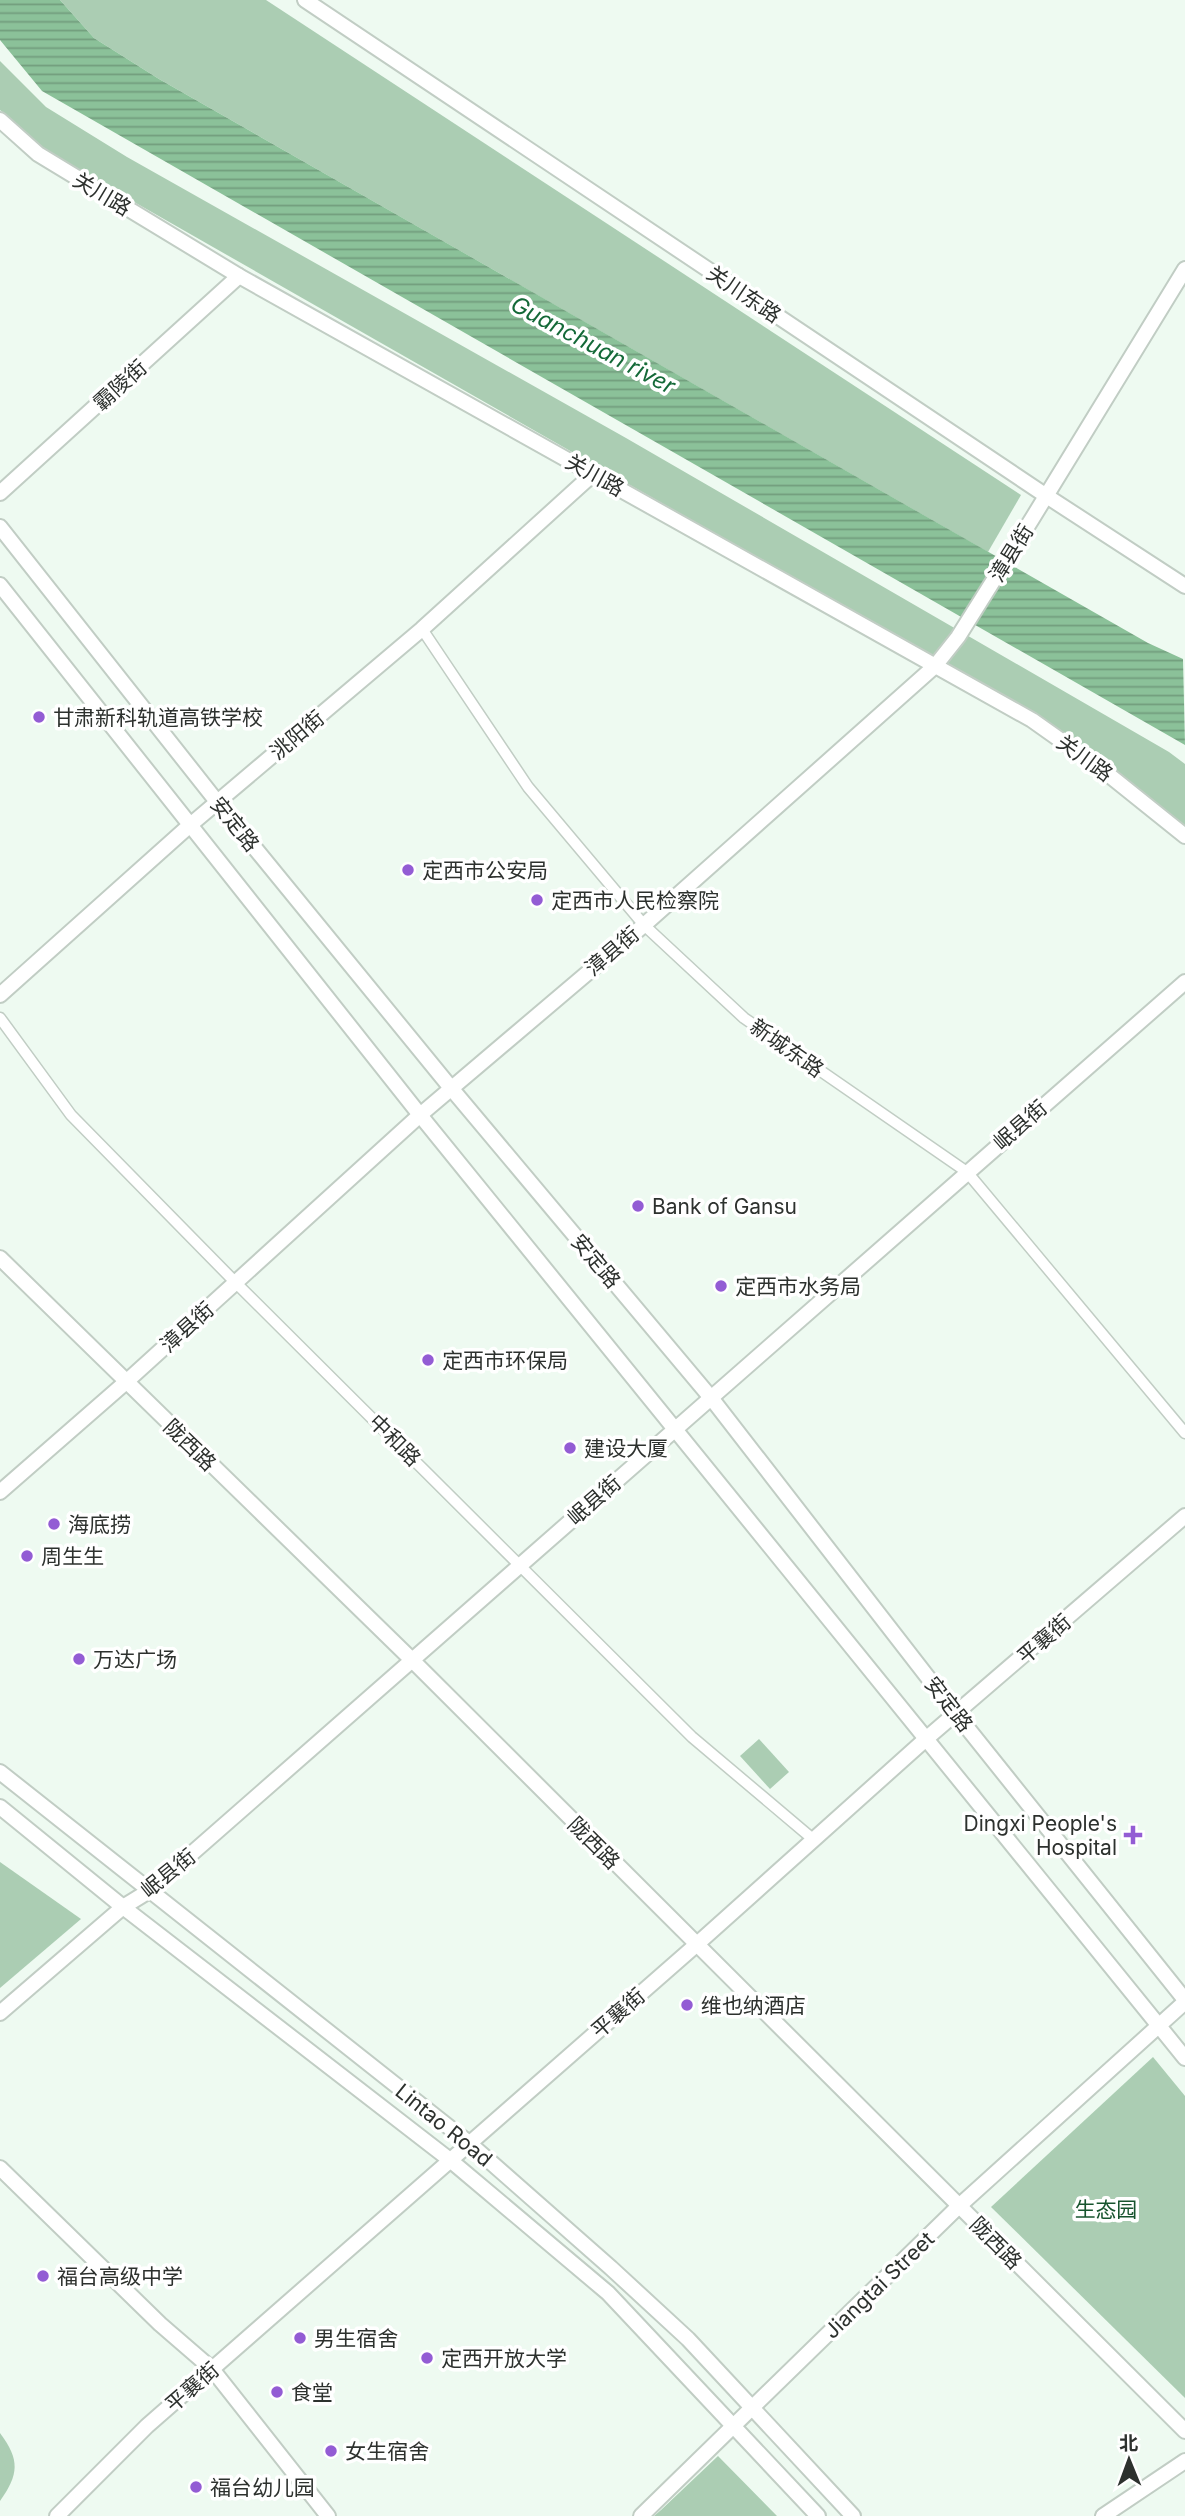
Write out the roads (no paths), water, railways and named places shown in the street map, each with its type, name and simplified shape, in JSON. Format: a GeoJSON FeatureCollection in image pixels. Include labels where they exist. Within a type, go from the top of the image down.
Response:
{"type":"FeatureCollection","features":[{"type":"Feature","properties":{"kind":"street","name":"关川东路"},"geometry":{"type":"LineString","coordinates":[[305,0],[1185,586]]}},
{"type":"Feature","properties":{"kind":"street","name":"关川路"},"geometry":{"type":"LineString","coordinates":[[0,120],[38,154],[239,276],[1032,720],[1104,771],[1185,836]]}},
{"type":"Feature","properties":{"kind":"street","name":"漳县街"},"geometry":{"type":"LineString","coordinates":[[0,1492],[126,1382],[450,1088],[643,925],[935,666],[957,637],[1032,519],[1185,269]]}},
{"type":"Feature","properties":{"kind":"street","name":"霸陵街"},"geometry":{"type":"LineString","coordinates":[[0,493],[239,276]]}},
{"type":"Feature","properties":{"kind":"street","name":"洮阳街"},"geometry":{"type":"LineString","coordinates":[[0,995],[189,826],[422,629],[593,474]]}},
{"type":"Feature","properties":{"kind":"street","name":"安定路"},"geometry":{"type":"LineString","coordinates":[[0,527],[218,803],[450,1088],[712,1399],[957,1715],[1185,2001]]}},
{"type":"Feature","properties":{"kind":"street","name":"安定路"},"geometry":{"type":"LineString","coordinates":[[0,586],[420,1115],[1185,2058]]}},
{"type":"Feature","properties":{"kind":"street","name":"新城东路"},"geometry":{"type":"LineString","coordinates":[[422,629],[528,787],[643,925],[744,1018],[967,1172],[1185,1433]]}},
{"type":"Feature","properties":{"kind":"street","name":"岷县街"},"geometry":{"type":"LineString","coordinates":[[0,2013],[123,1907],[149,1891],[1185,982]]}},
{"type":"Feature","properties":{"kind":"street","name":"中和路"},"geometry":{"type":"LineString","coordinates":[[0,1018],[71,1115],[236,1283],[692,1737],[814,1840]]}},
{"type":"Feature","properties":{"kind":"street","name":"陇西路"},"geometry":{"type":"LineString","coordinates":[[0,1258],[412,1660],[1185,2431]]}},
{"type":"Feature","properties":{"kind":"street","name":"平襄街"},"geometry":{"type":"LineString","coordinates":[[57,2516],[147,2426],[696,1945],[927,1738],[957,1715],[1185,1516]]}},
{"type":"Feature","properties":{"kind":"street","name":"Lintao Road"},"geometry":{"type":"LineString","coordinates":[[0,1772],[469,2143],[688,2339],[853,2516]]}},
{"type":"Feature","properties":{"kind":"street","name":"Lintao Road"},"geometry":{"type":"LineString","coordinates":[[0,1807],[123,1907],[450,2160],[608,2293],[818,2516]]}},
{"type":"Feature","properties":{"kind":"street","name":"Jiangtai Street"},"geometry":{"type":"LineString","coordinates":[[641,2516],[959,2206],[1185,2001]]}},
{"type":"Feature","properties":{"kind":"street"},"geometry":{"type":"LineString","coordinates":[[0,2168],[160,2324],[212,2369],[328,2516]]}},
{"type":"Feature","properties":{"kind":"street"},"geometry":{"type":"LineString","coordinates":[[1102,2516],[1185,2461]]}},
{"type":"Feature","properties":{"kind":"water","name":"Guanchuan river"},"geometry":{"type":"Polygon","coordinates":[[[0,0],[60,0],[94,38],[159,79],[1148,643],[1183,659],[1185,745],[42,91],[0,40],[0,0]]]}},
{"type":"Feature","properties":{"kind":"place","name":"甘肃新科轨道高铁学校"},"geometry":{"type":"Point","coordinates":[39,717]}},
{"type":"Feature","properties":{"kind":"place","name":"定西市公安局"},"geometry":{"type":"Point","coordinates":[408,870]}},
{"type":"Feature","properties":{"kind":"place","name":"定西市人民检察院"},"geometry":{"type":"Point","coordinates":[537,900]}},
{"type":"Feature","properties":{"kind":"place","name":"Bank of Gansu"},"geometry":{"type":"Point","coordinates":[638,1206]}},
{"type":"Feature","properties":{"kind":"place","name":"定西市水务局"},"geometry":{"type":"Point","coordinates":[721,1286]}},
{"type":"Feature","properties":{"kind":"place","name":"定西市环保局"},"geometry":{"type":"Point","coordinates":[428,1360]}},
{"type":"Feature","properties":{"kind":"place","name":"建设大厦"},"geometry":{"type":"Point","coordinates":[570,1448]}},
{"type":"Feature","properties":{"kind":"place","name":"海底捞"},"geometry":{"type":"Point","coordinates":[54,1524]}},
{"type":"Feature","properties":{"kind":"place","name":"周生生"},"geometry":{"type":"Point","coordinates":[27,1556]}},
{"type":"Feature","properties":{"kind":"place","name":"万达广场"},"geometry":{"type":"Point","coordinates":[79,1659]}},
{"type":"Feature","properties":{"kind":"place","name":"Dingxi People's Hospital"},"geometry":{"type":"Point","coordinates":[1133,1835]}},
{"type":"Feature","properties":{"kind":"place","name":"维也纳酒店"},"geometry":{"type":"Point","coordinates":[687,2005]}},
{"type":"Feature","properties":{"kind":"place","name":"福台高级中学"},"geometry":{"type":"Point","coordinates":[43,2276]}},
{"type":"Feature","properties":{"kind":"place","name":"男生宿舍"},"geometry":{"type":"Point","coordinates":[300,2338]}},
{"type":"Feature","properties":{"kind":"place","name":"定西开放大学"},"geometry":{"type":"Point","coordinates":[427,2358]}},
{"type":"Feature","properties":{"kind":"place","name":"食堂"},"geometry":{"type":"Point","coordinates":[277,2392]}},
{"type":"Feature","properties":{"kind":"place","name":"女生宿舍"},"geometry":{"type":"Point","coordinates":[331,2451]}},
{"type":"Feature","properties":{"kind":"place","name":"福台幼儿园"},"geometry":{"type":"Point","coordinates":[196,2487]}},
{"type":"Feature","properties":{"kind":"park label","name":"生态园"},"geometry":{"type":"Point","coordinates":[1106,2209]}}]}
